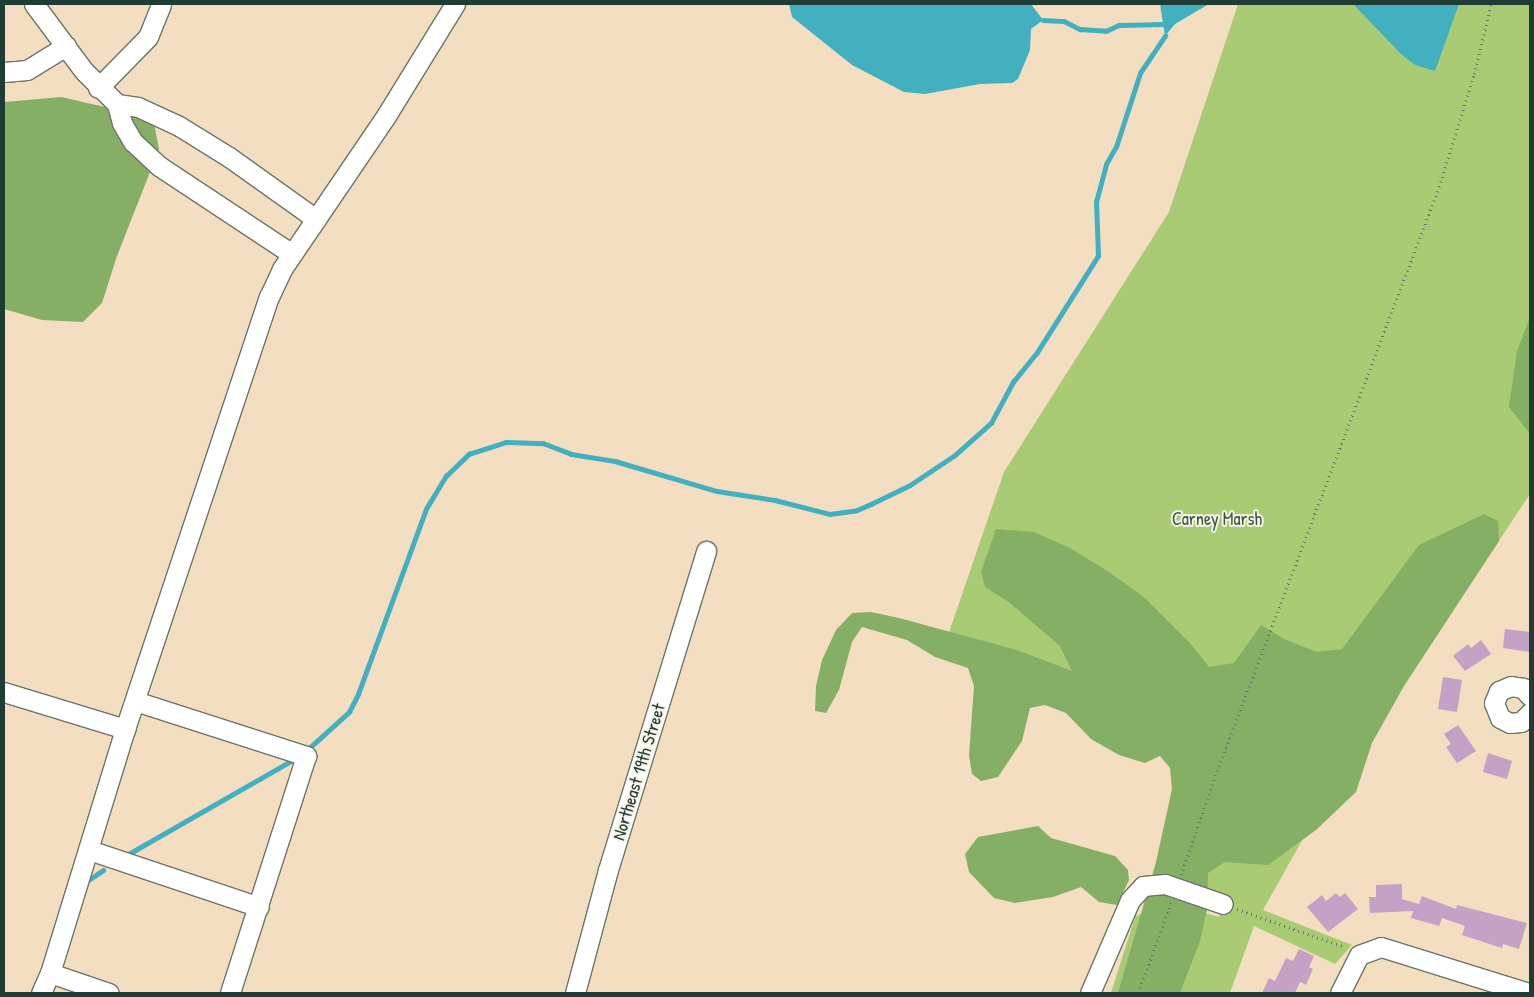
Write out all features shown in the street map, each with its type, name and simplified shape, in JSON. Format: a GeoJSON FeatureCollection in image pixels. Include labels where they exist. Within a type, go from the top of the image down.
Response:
{"type":"FeatureCollection","features":[{"type":"Feature","properties":{"kind":"street"},"geometry":{"type":"LineString","coordinates":[[34,4],[98,88],[118,104],[138,107],[179,126],[229,157],[316,219]]}},
{"type":"Feature","properties":{"kind":"street"},"geometry":{"type":"LineString","coordinates":[[98,88],[148,36],[161,4]]}},
{"type":"Feature","properties":{"kind":"street"},"geometry":{"type":"LineString","coordinates":[[42,993],[50,974],[89,850],[125,729],[269,297],[292,254],[386,116],[455,4]]}},
{"type":"Feature","properties":{"kind":"street"},"geometry":{"type":"LineString","coordinates":[[4,72],[27,70],[66,46]]}},
{"type":"Feature","properties":{"kind":"street"},"geometry":{"type":"LineString","coordinates":[[118,104],[122,123],[133,142],[159,166],[292,254]]}},
{"type":"Feature","properties":{"kind":"street","name":"Northeast 19th Street"},"geometry":{"type":"LineString","coordinates":[[575,993],[611,863],[706,551]]}},
{"type":"Feature","properties":{"kind":"street"},"geometry":{"type":"LineString","coordinates":[[1530,696],[1523,688],[1511,686],[1500,691],[1494,703],[1500,718],[1510,723],[1520,722],[1530,713]]}},
{"type":"Feature","properties":{"kind":"street"},"geometry":{"type":"LineString","coordinates":[[4,692],[125,729]]}},
{"type":"Feature","properties":{"kind":"street"},"geometry":{"type":"LineString","coordinates":[[135,701],[306,756],[259,908],[230,993]]}},
{"type":"Feature","properties":{"kind":"street"},"geometry":{"type":"LineString","coordinates":[[89,850],[259,908]]}},
{"type":"Feature","properties":{"kind":"street"},"geometry":{"type":"LineString","coordinates":[[1090,993],[1136,892],[1153,883],[1177,887],[1223,904]]}},
{"type":"Feature","properties":{"kind":"street"},"geometry":{"type":"LineString","coordinates":[[1340,993],[1359,955],[1375,948],[1388,948],[1529,993]]}},
{"type":"Feature","properties":{"kind":"street"},"geometry":{"type":"LineString","coordinates":[[50,974],[109,993]]}},
{"type":"Feature","properties":{"kind":"path"},"geometry":{"type":"LineString","coordinates":[[1138,993],[1177,887],[1214,776],[1439,187],[1474,74],[1492,4]]}},
{"type":"Feature","properties":{"kind":"path"},"geometry":{"type":"LineString","coordinates":[[1223,904],[1324,940],[1359,955]]}},
{"type":"Feature","properties":{"kind":"green space","name":"Carney Marsh"},"geometry":{"type":"Polygon","coordinates":[[[1238,4],[1530,4],[1530,494],[1314,819],[1263,910],[1352,945],[1335,964],[1254,926],[1230,993],[1111,993],[1135,917],[1163,901],[1219,917],[1227,898],[1155,871],[1194,735],[945,644],[1004,472],[1169,212],[1238,4]]]}},
{"type":"Feature","properties":{"kind":"green space"},"geometry":{"type":"Polygon","coordinates":[[[61,97],[153,118],[159,149],[117,256],[102,303],[83,322],[42,320],[4,309],[4,102],[61,97]]]}},
{"type":"Feature","properties":{"kind":"green space"},"geometry":{"type":"Polygon","coordinates":[[[1530,317],[1530,434],[1509,407],[1517,351],[1530,317]]]}},
{"type":"Feature","properties":{"kind":"green space"},"geometry":{"type":"Polygon","coordinates":[[[1484,514],[1498,521],[1499,541],[1404,686],[1372,743],[1356,792],[1316,830],[1268,865],[1225,862],[1208,873],[1207,910],[1200,941],[1180,993],[1118,993],[1156,862],[1172,789],[1170,768],[1160,756],[1145,763],[1119,755],[1091,739],[1066,713],[1045,705],[1030,708],[1022,741],[998,777],[981,781],[972,774],[969,755],[974,686],[968,668],[935,657],[907,640],[862,627],[852,642],[839,690],[826,713],[815,711],[816,686],[822,660],[836,630],[852,613],[871,612],[899,618],[1017,650],[1072,671],[1060,646],[1010,603],[985,587],[981,572],[996,529],[1034,532],[1070,548],[1109,572],[1145,598],[1191,644],[1209,667],[1234,663],[1261,625],[1286,640],[1317,652],[1342,649],[1419,545],[1484,514]]]}},
{"type":"Feature","properties":{"kind":"green space"},"geometry":{"type":"Polygon","coordinates":[[[1038,826],[1051,838],[1115,856],[1128,870],[1129,880],[1117,905],[1099,902],[1081,887],[1053,897],[1015,903],[994,898],[969,872],[965,854],[978,837],[1038,826]]]}},
{"type":"Feature","properties":{"kind":"water"},"geometry":{"type":"Polygon","coordinates":[[[789,4],[1031,4],[1043,20],[1031,29],[1030,50],[1018,79],[1012,83],[980,84],[925,94],[904,92],[852,65],[792,17],[789,4]]]}},
{"type":"Feature","properties":{"kind":"water"},"geometry":{"type":"Polygon","coordinates":[[[1160,4],[1209,4],[1175,24],[1165,36],[1160,4]]]}},
{"type":"Feature","properties":{"kind":"water"},"geometry":{"type":"Polygon","coordinates":[[[1353,4],[1459,4],[1435,71],[1415,65],[1402,55],[1353,4]]]}},
{"type":"Feature","properties":{"kind":"building"},"geometry":{"type":"Polygon","coordinates":[[[1505,629],[1530,632],[1530,652],[1503,648],[1505,629]]]}},
{"type":"Feature","properties":{"kind":"building"},"geometry":{"type":"Polygon","coordinates":[[[1481,640],[1491,654],[1465,671],[1453,656],[1468,644],[1471,648],[1481,640]]]}},
{"type":"Feature","properties":{"kind":"building"},"geometry":{"type":"Polygon","coordinates":[[[1443,677],[1462,680],[1457,712],[1438,709],[1443,677]]]}},
{"type":"Feature","properties":{"kind":"building"},"geometry":{"type":"Polygon","coordinates":[[[1458,725],[1476,751],[1457,763],[1446,747],[1451,744],[1444,734],[1458,725]]]}},
{"type":"Feature","properties":{"kind":"building"},"geometry":{"type":"Polygon","coordinates":[[[1488,753],[1512,761],[1507,779],[1483,772],[1488,753]]]}},
{"type":"Feature","properties":{"kind":"building"},"geometry":{"type":"Polygon","coordinates":[[[1402,884],[1402,899],[1419,904],[1422,896],[1456,909],[1457,905],[1527,923],[1519,949],[1503,944],[1502,948],[1462,935],[1465,926],[1442,918],[1439,926],[1411,918],[1413,911],[1370,913],[1369,897],[1376,897],[1376,885],[1402,884]]]}},
{"type":"Feature","properties":{"kind":"building"},"geometry":{"type":"Polygon","coordinates":[[[1336,893],[1340,897],[1345,893],[1358,909],[1328,932],[1307,907],[1322,895],[1326,901],[1336,893]]]}},
{"type":"Feature","properties":{"kind":"building"},"geometry":{"type":"Polygon","coordinates":[[[1299,949],[1314,956],[1309,967],[1313,969],[1306,985],[1300,982],[1295,993],[1262,993],[1269,978],[1275,981],[1286,958],[1293,961],[1299,949]]]}},
{"type":"Feature","properties":{"kind":"waterway"},"geometry":{"type":"LineString","coordinates":[[1043,20],[1064,21],[1080,29],[1106,31],[1119,25],[1165,24]]}},
{"type":"Feature","properties":{"kind":"waterway"},"geometry":{"type":"LineString","coordinates":[[307,750],[349,712],[358,694],[426,509],[446,476],[469,454],[506,442],[543,443],[571,454],[615,461],[717,491],[775,500],[830,514],[857,510],[871,504],[910,485],[955,455],[991,423],[1013,382],[1036,354],[1098,256],[1096,202],[1106,164],[1116,147],[1140,73],[1165,36]]}},
{"type":"Feature","properties":{"kind":"waterway"},"geometry":{"type":"LineString","coordinates":[[125,856],[296,758]]}},
{"type":"Feature","properties":{"kind":"waterway"},"geometry":{"type":"LineString","coordinates":[[84,883],[103,870]]}}]}
